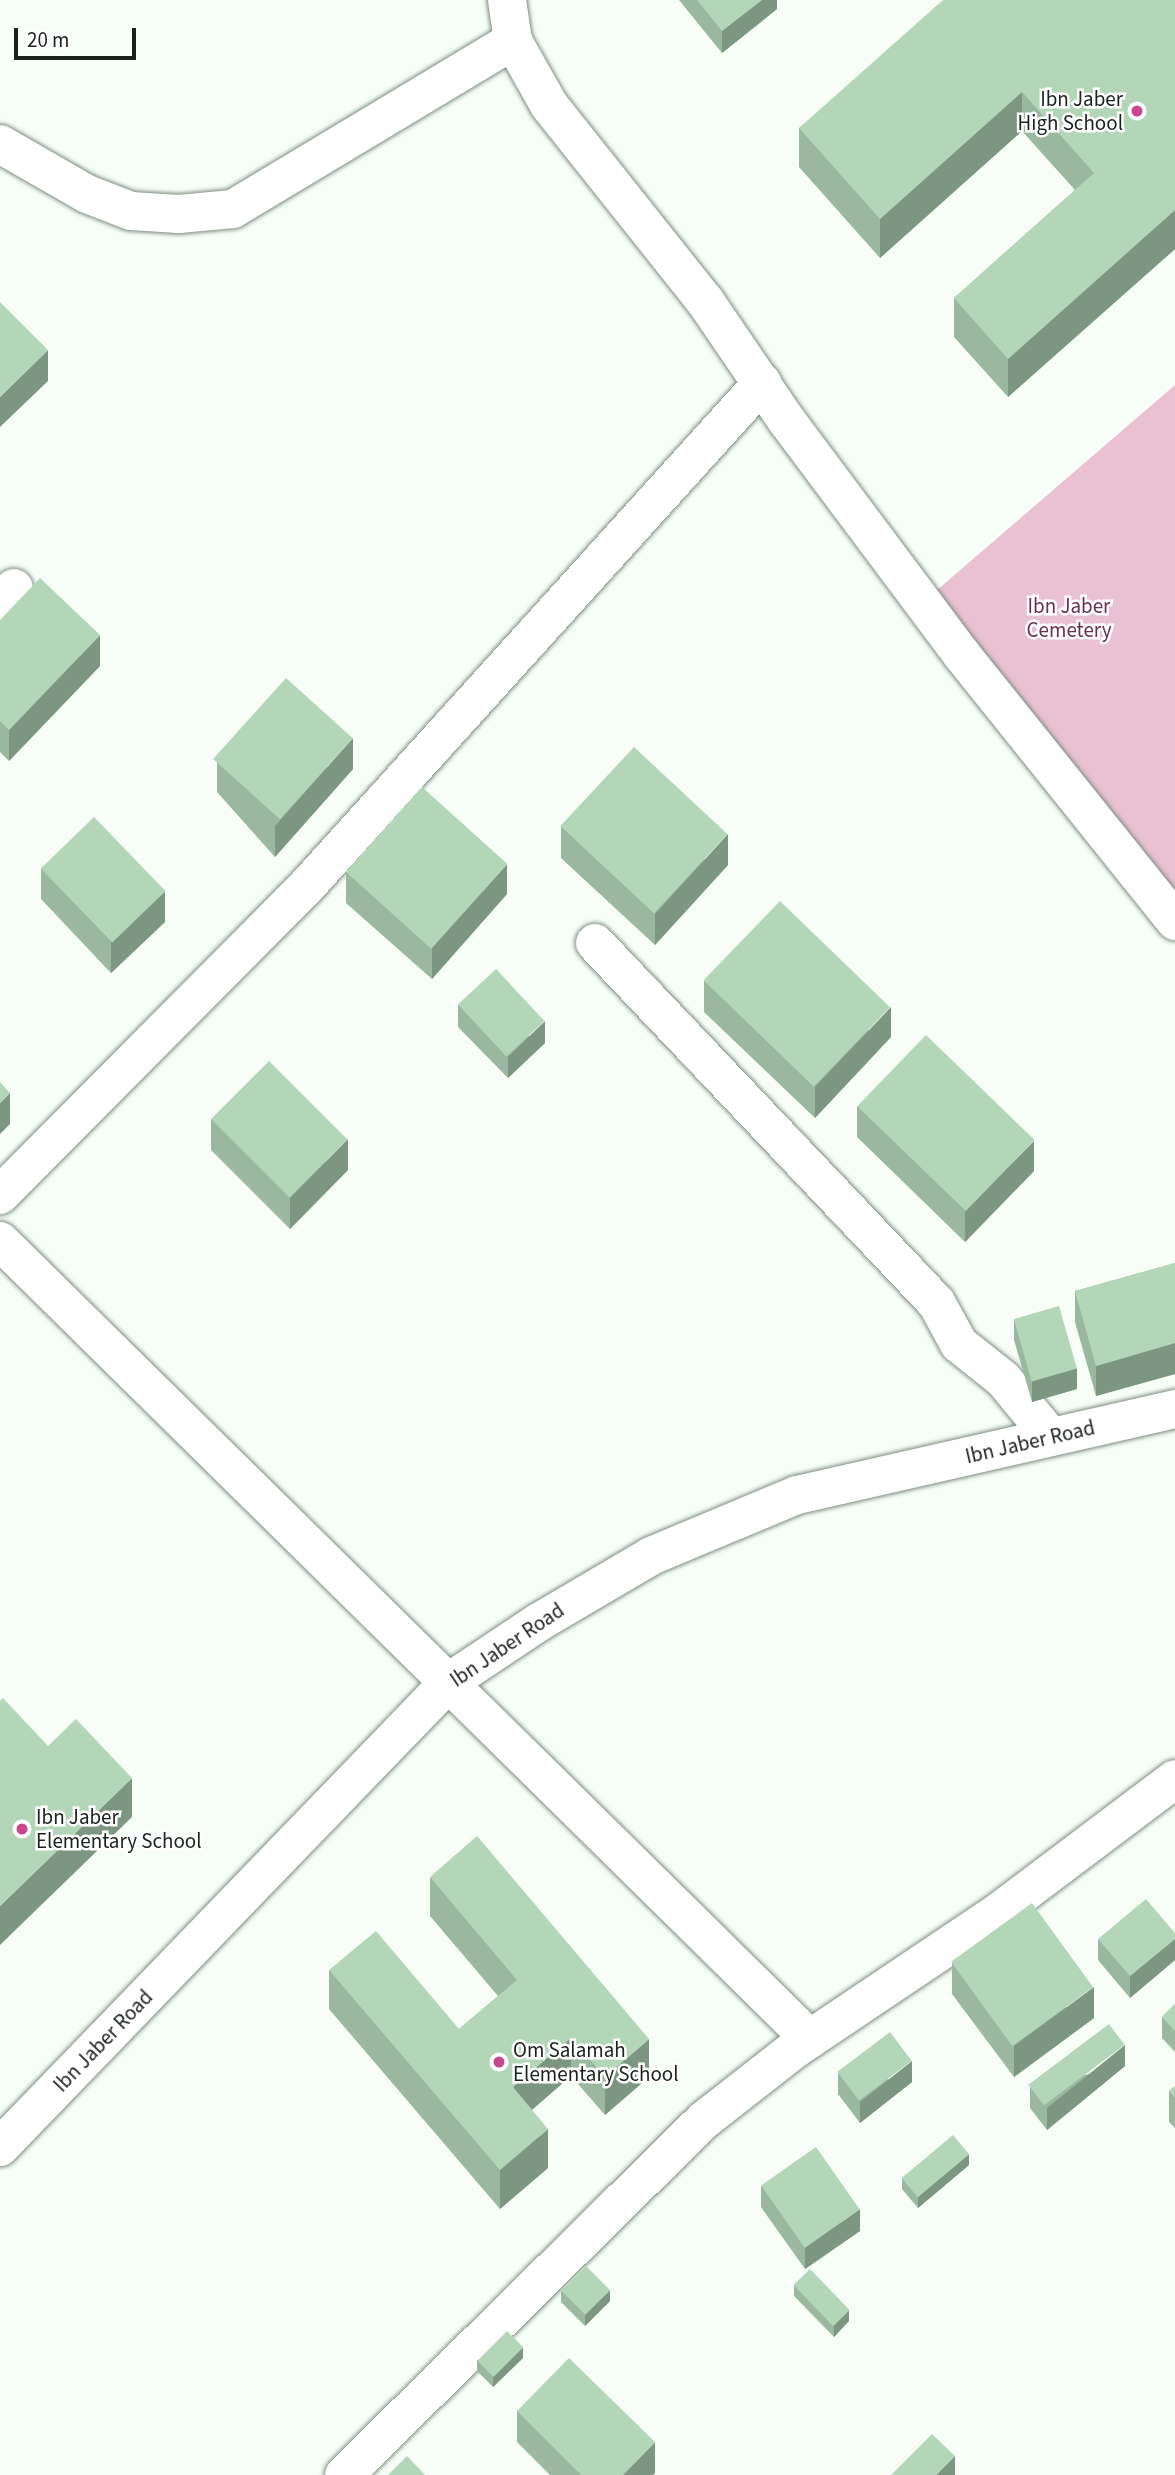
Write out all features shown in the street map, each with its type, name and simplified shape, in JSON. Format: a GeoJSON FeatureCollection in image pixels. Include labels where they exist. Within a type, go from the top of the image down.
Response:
{"type":"FeatureCollection","features":[{"type":"Feature","properties":{"kind":"street"},"geometry":{"type":"LineString","coordinates":[[507,0],[513,41],[549,105],[705,301],[962,655],[1175,921]]}},
{"type":"Feature","properties":{"kind":"street"},"geometry":{"type":"LineString","coordinates":[[0,144],[87,194],[131,211],[178,214],[233,209],[513,41]]}},
{"type":"Feature","properties":{"kind":"street"},"geometry":{"type":"LineString","coordinates":[[0,1195],[306,887],[762,383]]}},
{"type":"Feature","properties":{"kind":"street"},"geometry":{"type":"LineString","coordinates":[[595,943],[900,1262],[936,1302],[959,1344],[1003,1379],[1051,1437]]}},
{"type":"Feature","properties":{"kind":"street"},"geometry":{"type":"LineString","coordinates":[[0,1241],[810,2039]]}},
{"type":"Feature","properties":{"kind":"street","name":"Ibn Jaber Road"},"geometry":{"type":"LineString","coordinates":[[0,2147],[449,1682],[596,1587],[727,1520],[797,1495],[1175,1409]]}},
{"type":"Feature","properties":{"kind":"street"},"geometry":{"type":"LineString","coordinates":[[344,2475],[685,2138],[810,2039],[1000,1911],[1172,1788]]}},
{"type":"Feature","properties":{"kind":"green space","name":"Ibn Jaber Cemetery"},"geometry":{"type":"Polygon","coordinates":[[[1175,385],[1175,921],[922,603],[1175,385]]]}},
{"type":"Feature","properties":{"kind":"building"},"geometry":{"type":"Polygon","coordinates":[[[697,0],[762,0],[722,31],[697,0]]]}},
{"type":"Feature","properties":{"kind":"building"},"geometry":{"type":"Polygon","coordinates":[[[943,0],[1175,0],[1175,210],[1008,359],[954,298],[1094,173],[1022,92],[880,219],[799,128],[943,0]]]}},
{"type":"Feature","properties":{"kind":"building"},"geometry":{"type":"Polygon","coordinates":[[[0,302],[48,350],[0,397],[0,302]]]}},
{"type":"Feature","properties":{"kind":"building"},"geometry":{"type":"Polygon","coordinates":[[[40,578],[100,635],[9,730],[0,721],[0,620],[40,578]]]}},
{"type":"Feature","properties":{"kind":"building"},"geometry":{"type":"Polygon","coordinates":[[[286,678],[353,738],[280,819],[213,759],[286,678]]]}},
{"type":"Feature","properties":{"kind":"building"},"geometry":{"type":"Polygon","coordinates":[[[634,747],[728,834],[654,913],[560,826],[634,747]]]}},
{"type":"Feature","properties":{"kind":"building"},"geometry":{"type":"Polygon","coordinates":[[[422,787],[507,864],[431,949],[346,872],[422,787]]]}},
{"type":"Feature","properties":{"kind":"building"},"geometry":{"type":"Polygon","coordinates":[[[94,817],[166,891],[112,942],[41,868],[94,817]]]}},
{"type":"Feature","properties":{"kind":"building"},"geometry":{"type":"Polygon","coordinates":[[[780,901],[890,1007],[814,1086],[704,980],[780,901]]]}},
{"type":"Feature","properties":{"kind":"building"},"geometry":{"type":"Polygon","coordinates":[[[496,969],[544,1021],[506,1056],[458,1004],[496,969]]]}},
{"type":"Feature","properties":{"kind":"building"},"geometry":{"type":"Polygon","coordinates":[[[926,1035],[1035,1140],[966,1211],[857,1106],[926,1035]]]}},
{"type":"Feature","properties":{"kind":"building"},"geometry":{"type":"Polygon","coordinates":[[[269,1061],[347,1139],[290,1197],[211,1119],[269,1061]]]}},
{"type":"Feature","properties":{"kind":"building"},"geometry":{"type":"Polygon","coordinates":[[[0,1082],[10,1093],[0,1103],[0,1082]]]}},
{"type":"Feature","properties":{"kind":"building"},"geometry":{"type":"Polygon","coordinates":[[[1175,1263],[1175,1343],[1096,1366],[1075,1291],[1175,1263]]]}},
{"type":"Feature","properties":{"kind":"building"},"geometry":{"type":"Polygon","coordinates":[[[1059,1306],[1077,1368],[1032,1381],[1014,1319],[1059,1306]]]}},
{"type":"Feature","properties":{"kind":"building"},"geometry":{"type":"Polygon","coordinates":[[[3,1698],[48,1746],[76,1719],[132,1778],[0,1906],[0,1701],[3,1698]]]}},
{"type":"Feature","properties":{"kind":"building"},"geometry":{"type":"Polygon","coordinates":[[[477,1836],[649,2039],[605,2077],[571,2038],[513,2087],[548,2129],[500,2170],[329,1970],[376,1931],[459,2029],[517,1980],[430,1877],[477,1836]]]}},
{"type":"Feature","properties":{"kind":"building"},"geometry":{"type":"Polygon","coordinates":[[[1146,1899],[1175,1933],[1175,1939],[1130,1976],[1098,1939],[1146,1899]]]}},
{"type":"Feature","properties":{"kind":"building"},"geometry":{"type":"Polygon","coordinates":[[[1032,1903],[1093,1987],[1012,2046],[951,1962],[1032,1903]]]}},
{"type":"Feature","properties":{"kind":"building"},"geometry":{"type":"Polygon","coordinates":[[[1175,2004],[1175,2031],[1162,2017],[1175,2004]]]}},
{"type":"Feature","properties":{"kind":"building"},"geometry":{"type":"Polygon","coordinates":[[[1109,2024],[1125,2045],[1044,2106],[1028,2085],[1109,2024]]]}},
{"type":"Feature","properties":{"kind":"building"},"geometry":{"type":"Polygon","coordinates":[[[890,2032],[912,2061],[859,2100],[837,2072],[890,2032]]]}},
{"type":"Feature","properties":{"kind":"building"},"geometry":{"type":"Polygon","coordinates":[[[1175,2086],[1175,2098],[1169,2091],[1175,2086]]]}},
{"type":"Feature","properties":{"kind":"building"},"geometry":{"type":"Polygon","coordinates":[[[953,2135],[969,2154],[918,2197],[902,2178],[953,2135]]]}},
{"type":"Feature","properties":{"kind":"building"},"geometry":{"type":"Polygon","coordinates":[[[816,2147],[860,2209],[805,2248],[761,2185],[816,2147]]]}},
{"type":"Feature","properties":{"kind":"building"},"geometry":{"type":"Polygon","coordinates":[[[586,2266],[610,2290],[585,2315],[561,2291],[586,2266]]]}},
{"type":"Feature","properties":{"kind":"building"},"geometry":{"type":"Polygon","coordinates":[[[810,2269],[850,2310],[833,2326],[793,2285],[810,2269]]]}},
{"type":"Feature","properties":{"kind":"building"},"geometry":{"type":"Polygon","coordinates":[[[507,2331],[523,2347],[494,2377],[477,2361],[507,2331]]]}},
{"type":"Feature","properties":{"kind":"building"},"geometry":{"type":"Polygon","coordinates":[[[569,2358],[655,2442],[623,2475],[581,2475],[517,2411],[569,2358]]]}},
{"type":"Feature","properties":{"kind":"building"},"geometry":{"type":"Polygon","coordinates":[[[932,2434],[955,2456],[936,2475],[891,2475],[932,2434]]]}},
{"type":"Feature","properties":{"kind":"building"},"geometry":{"type":"Polygon","coordinates":[[[407,2456],[425,2475],[388,2475],[407,2456]]]}},
{"type":"Feature","properties":{"kind":"place","name":"Ibn Jaber High School"},"geometry":{"type":"Point","coordinates":[1137,111]}},
{"type":"Feature","properties":{"kind":"place","name":"Ibn Jaber Elementary School"},"geometry":{"type":"Point","coordinates":[22,1829]}},
{"type":"Feature","properties":{"kind":"place","name":"Om Salamah Elementary School"},"geometry":{"type":"Point","coordinates":[499,2062]}}]}
